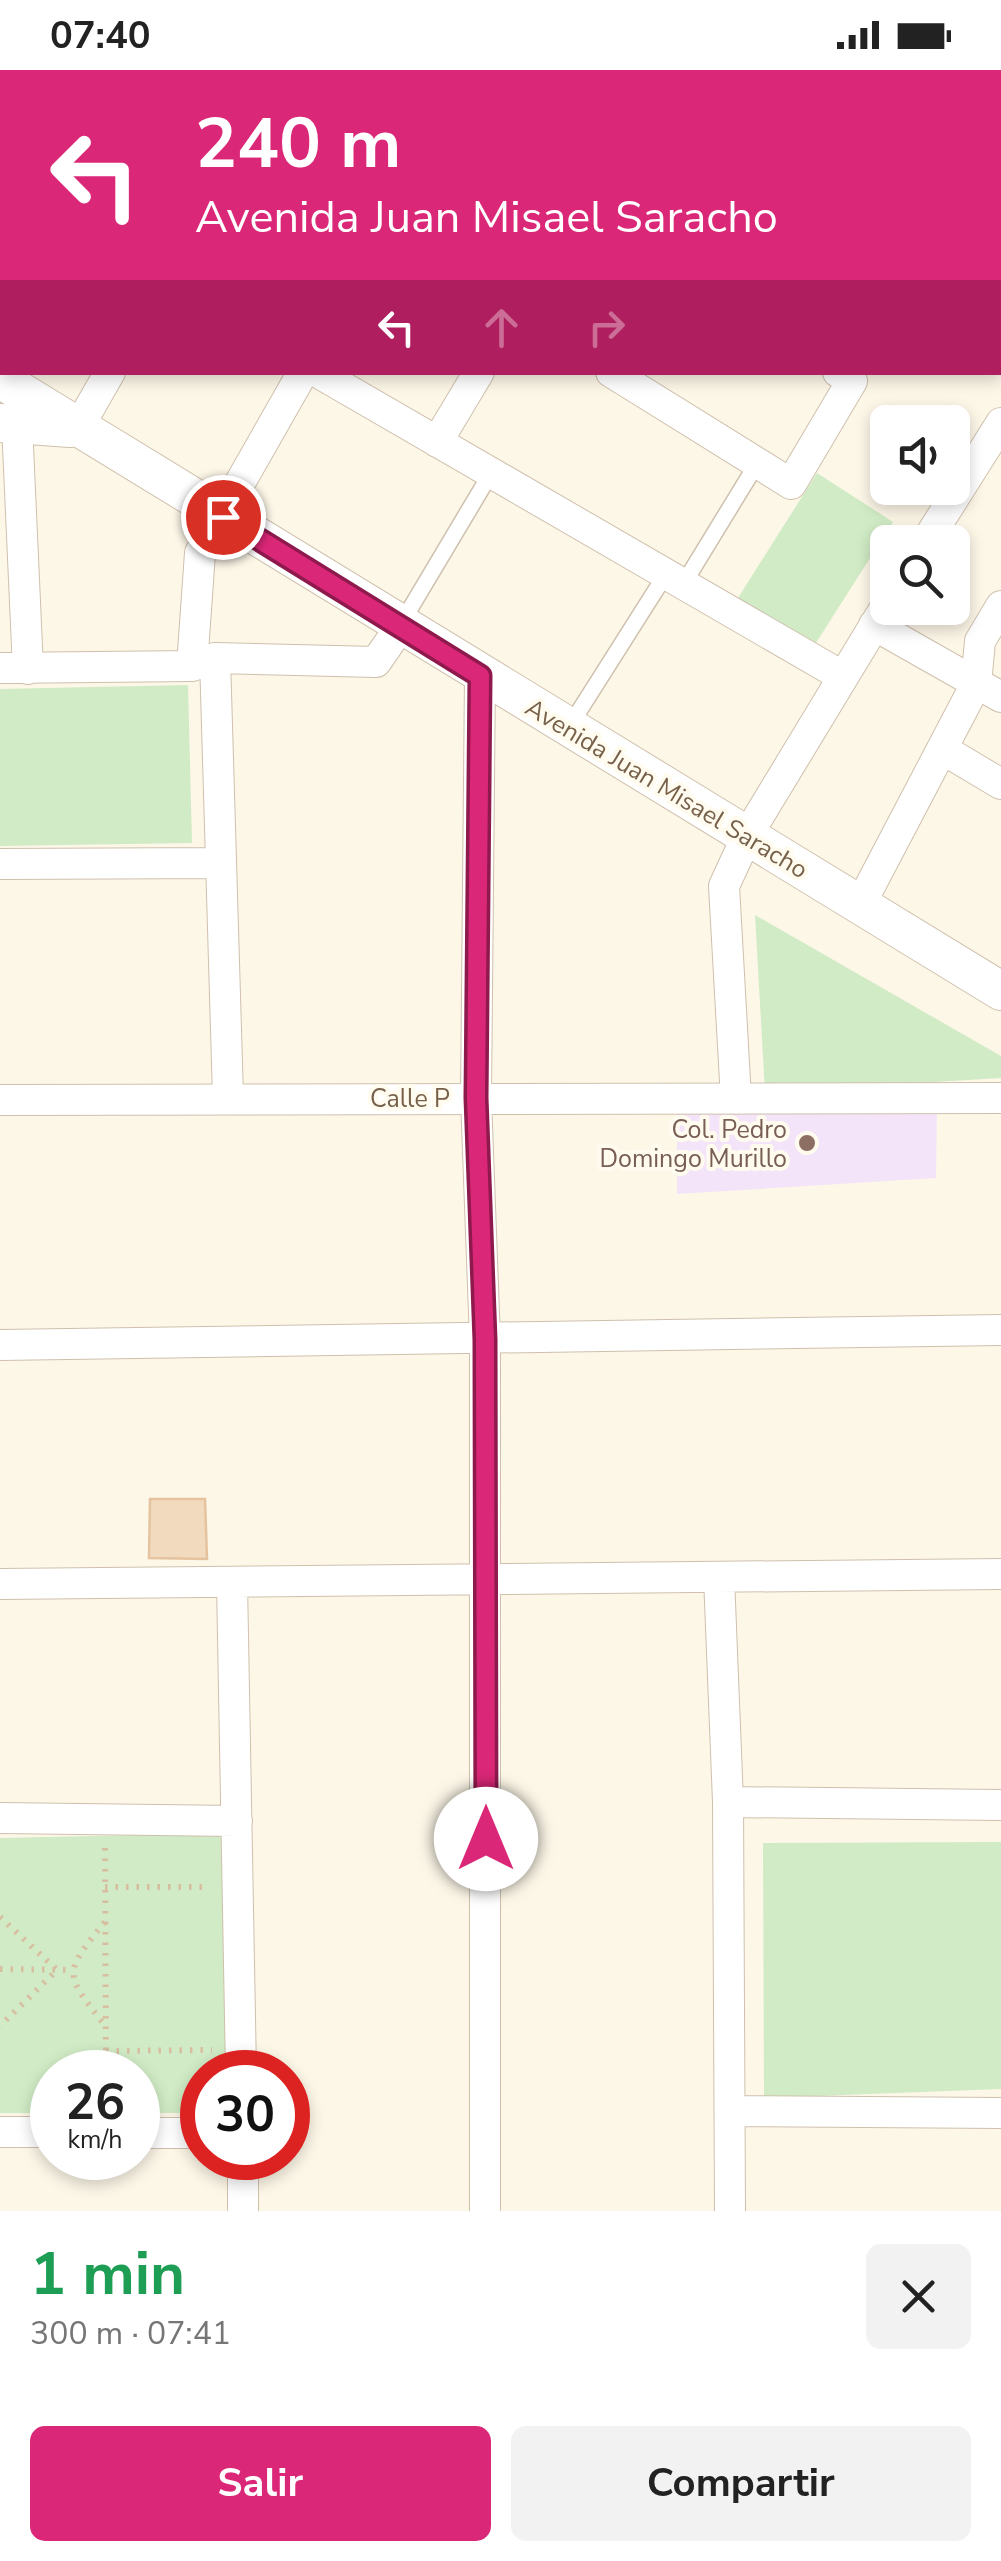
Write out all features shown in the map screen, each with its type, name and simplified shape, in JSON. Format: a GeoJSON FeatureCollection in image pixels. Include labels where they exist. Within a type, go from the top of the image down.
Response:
{"type":"FeatureCollection","features":[{"type":"Feature","properties":{"kind":"street"},"geometry":{"type":"LineString","coordinates":[[78,428],[108,375]]}},
{"type":"Feature","properties":{"kind":"street"},"geometry":{"type":"LineString","coordinates":[[228,1097],[220,862],[204,662],[200,553],[301,375]]}},
{"type":"Feature","properties":{"kind":"street"},"geometry":{"type":"LineString","coordinates":[[322,375],[842,676]]}},
{"type":"Feature","properties":{"kind":"street"},"geometry":{"type":"LineString","coordinates":[[437,442],[478,375]]}},
{"type":"Feature","properties":{"kind":"street"},"geometry":{"type":"LineString","coordinates":[[616,375],[791,484],[845,377]]}},
{"type":"Feature","properties":{"kind":"street","name":"Avenida Juan Misael Saracho"},"geometry":{"type":"LineString","coordinates":[[0,379],[480,676],[748,834],[859,907],[1001,990]]}},
{"type":"Feature","properties":{"kind":"street"},"geometry":{"type":"LineString","coordinates":[[9,423],[14,668],[376,662],[400,626]]}},
{"type":"Feature","properties":{"kind":"street","name":"Avenida Juan Misael Saracho"},"geometry":{"type":"LineString","coordinates":[[9,423],[78,428]]}},
{"type":"Feature","properties":{"kind":"street"},"geometry":{"type":"LineString","coordinates":[[937,525],[1001,423]]}},
{"type":"Feature","properties":{"kind":"street"},"geometry":{"type":"LineString","coordinates":[[859,907],[942,749],[988,691],[980,642],[1001,606]]}},
{"type":"Feature","properties":{"kind":"street"},"geometry":{"type":"LineString","coordinates":[[736,1100],[724,886],[748,834],[873,625]]}},
{"type":"Feature","properties":{"kind":"street"},"geometry":{"type":"LineString","coordinates":[[895,625],[988,691]]}},
{"type":"Feature","properties":{"kind":"street"},"geometry":{"type":"LineString","coordinates":[[480,676],[476,1098],[485,1340],[486,2211]]}},
{"type":"Feature","properties":{"kind":"street"},"geometry":{"type":"LineString","coordinates":[[942,749],[1001,784]]}},
{"type":"Feature","properties":{"kind":"street"},"geometry":{"type":"LineString","coordinates":[[0,864],[220,862]]}},
{"type":"Feature","properties":{"kind":"street","name":"Calle P"},"geometry":{"type":"LineString","coordinates":[[0,1100],[1001,1098]]}},
{"type":"Feature","properties":{"kind":"street"},"geometry":{"type":"LineString","coordinates":[[0,1345],[1001,1330]]}},
{"type":"Feature","properties":{"kind":"street"},"geometry":{"type":"LineString","coordinates":[[0,1584],[1001,1574]]}},
{"type":"Feature","properties":{"kind":"street"},"geometry":{"type":"LineString","coordinates":[[719,1577],[728,1802],[730,2211]]}},
{"type":"Feature","properties":{"kind":"street"},"geometry":{"type":"LineString","coordinates":[[232,1582],[237,1821],[232,2050]]}},
{"type":"Feature","properties":{"kind":"street"},"geometry":{"type":"LineString","coordinates":[[728,1802],[1001,1806]]}},
{"type":"Feature","properties":{"kind":"street"},"geometry":{"type":"LineString","coordinates":[[0,1818],[237,1821]]}},
{"type":"Feature","properties":{"kind":"street"},"geometry":{"type":"LineString","coordinates":[[732,2111],[1001,2113]]}},
{"type":"Feature","properties":{"kind":"street"},"geometry":{"type":"LineString","coordinates":[[0,2132],[30,2132]]}},
{"type":"Feature","properties":{"kind":"street"},"geometry":{"type":"LineString","coordinates":[[242,2180],[243,2211]]}},
{"type":"Feature","properties":{"kind":"lane"},"geometry":{"type":"LineString","coordinates":[[568,728],[758,462]]}},
{"type":"Feature","properties":{"kind":"lane"},"geometry":{"type":"LineString","coordinates":[[400,626],[491,473]]}},
{"type":"Feature","properties":{"kind":"path"},"geometry":{"type":"LineString","coordinates":[[105,1842],[106,2050]]}},
{"type":"Feature","properties":{"kind":"path"},"geometry":{"type":"LineString","coordinates":[[106,1887],[219,1888]]}},
{"type":"Feature","properties":{"kind":"path"},"geometry":{"type":"LineString","coordinates":[[0,1917],[56,1970]]}},
{"type":"Feature","properties":{"kind":"path"},"geometry":{"type":"LineString","coordinates":[[106,1921],[73,1960],[73,1984],[106,2027]]}},
{"type":"Feature","properties":{"kind":"path"},"geometry":{"type":"LineString","coordinates":[[0,1969],[73,1970]]}},
{"type":"Feature","properties":{"kind":"path"},"geometry":{"type":"LineString","coordinates":[[0,2026],[56,1970]]}},
{"type":"Feature","properties":{"kind":"shaded area","name":"Col. Pedro Domingo Murillo"},"geometry":{"type":"Polygon","coordinates":[[[937,1106],[936,1178],[677,1194],[677,1108],[937,1106]]]}},
{"type":"Feature","properties":{"kind":"green space"},"geometry":{"type":"Polygon","coordinates":[[[817,473],[893,522],[870,525],[870,558],[814,646],[738,598],[817,473]]]}},
{"type":"Feature","properties":{"kind":"green space"},"geometry":{"type":"Polygon","coordinates":[[[188,685],[192,843],[0,846],[0,689],[188,685]]]}},
{"type":"Feature","properties":{"kind":"green space"},"geometry":{"type":"Polygon","coordinates":[[[755,915],[1001,1056],[1001,1078],[765,1092],[755,915]]]}},
{"type":"Feature","properties":{"kind":"green space"},"geometry":{"type":"Polygon","coordinates":[[[231,1833],[236,2050],[180,2050],[180,2113],[160,2113],[160,2050],[30,2050],[30,2113],[0,2113],[0,1838],[231,1833]]]}},
{"type":"Feature","properties":{"kind":"green space"},"geometry":{"type":"Polygon","coordinates":[[[1001,1842],[1001,2089],[764,2098],[763,1843],[1001,1842]]]}},
{"type":"Feature","properties":{"kind":"building"},"geometry":{"type":"Polygon","coordinates":[[[150,1499],[205,1499],[207,1559],[149,1558],[150,1499]]]}},
{"type":"Feature","properties":{"kind":"place","name":"Col. Pedro Domingo Murillo"},"geometry":{"type":"Point","coordinates":[807,1143]}},
{"type":"Feature","properties":{"kind":"route"},"geometry":{"type":"LineString","coordinates":[[223,517],[480,676],[476,1098],[485,1340],[486,1839]]}}]}
